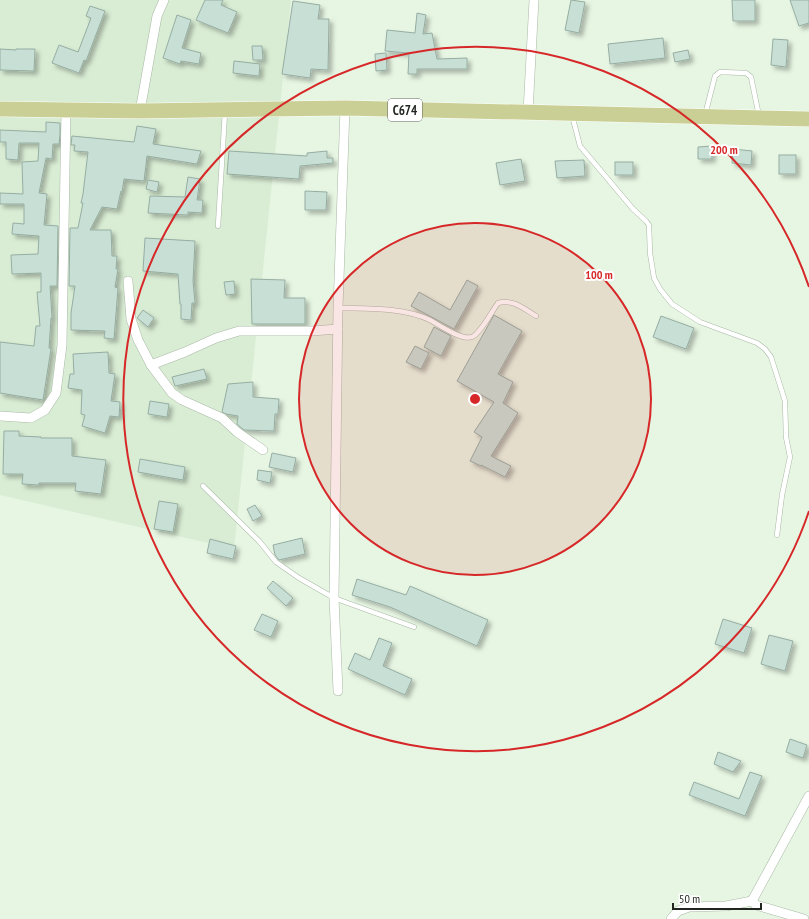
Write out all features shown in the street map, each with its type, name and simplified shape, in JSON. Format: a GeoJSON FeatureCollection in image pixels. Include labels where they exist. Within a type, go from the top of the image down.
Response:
{"type":"FeatureCollection","features":[{"type":"Feature","properties":{"kind":"main road","name":"C674"},"geometry":{"type":"LineString","coordinates":[[0,110],[140,111],[345,108],[809,119]]}},
{"type":"Feature","properties":{"kind":"street"},"geometry":{"type":"LineString","coordinates":[[140,111],[157,16],[164,0]]}},
{"type":"Feature","properties":{"kind":"street"},"geometry":{"type":"LineString","coordinates":[[528,112],[534,0]]}},
{"type":"Feature","properties":{"kind":"street"},"geometry":{"type":"LineString","coordinates":[[338,691],[334,598],[338,308],[345,108]]}},
{"type":"Feature","properties":{"kind":"street"},"geometry":{"type":"LineString","coordinates":[[0,416],[31,418],[45,410],[56,393],[62,345],[66,110]]}},
{"type":"Feature","properties":{"kind":"street"},"geometry":{"type":"LineString","coordinates":[[128,281],[131,319],[138,340],[151,365],[172,393],[182,400],[222,418],[263,450]]}},
{"type":"Feature","properties":{"kind":"street"},"geometry":{"type":"LineString","coordinates":[[151,365],[216,338],[239,331],[312,331],[338,329]]}},
{"type":"Feature","properties":{"kind":"street"},"geometry":{"type":"LineString","coordinates":[[671,919],[678,911],[689,907],[726,906],[752,900],[809,796]]}},
{"type":"Feature","properties":{"kind":"street"},"geometry":{"type":"LineString","coordinates":[[752,900],[756,905],[804,919]]}},
{"type":"Feature","properties":{"kind":"lane"},"geometry":{"type":"LineString","coordinates":[[705,116],[715,76],[720,72],[746,73],[751,77],[759,117]]}},
{"type":"Feature","properties":{"kind":"lane"},"geometry":{"type":"LineString","coordinates":[[218,226],[225,110]]}},
{"type":"Feature","properties":{"kind":"lane"},"geometry":{"type":"LineString","coordinates":[[572,113],[580,146],[633,209],[649,225],[650,253],[654,278],[660,289],[672,304],[700,322],[757,343],[765,349],[771,357],[786,401],[786,437],[790,457],[782,495],[777,534]]}},
{"type":"Feature","properties":{"kind":"lane"},"geometry":{"type":"LineString","coordinates":[[338,308],[384,310],[406,313],[428,319],[464,338],[470,338],[479,330],[498,303],[506,301],[515,303],[536,316]]}},
{"type":"Feature","properties":{"kind":"lane"},"geometry":{"type":"LineString","coordinates":[[203,486],[259,541],[276,562],[299,578],[334,598],[414,627]]}},
{"type":"Feature","properties":{"kind":"shaded area"},"geometry":{"type":"Polygon","coordinates":[[[0,0],[291,0],[234,549],[0,495],[0,0]]]}},
{"type":"Feature","properties":{"kind":"building"},"geometry":{"type":"Polygon","coordinates":[[[205,0],[223,0],[221,5],[237,12],[228,33],[196,20],[205,0]]]}},
{"type":"Feature","properties":{"kind":"building"},"geometry":{"type":"Polygon","coordinates":[[[571,0],[585,2],[579,33],[565,30],[571,0]]]}},
{"type":"Feature","properties":{"kind":"building"},"geometry":{"type":"Polygon","coordinates":[[[732,0],[755,0],[755,21],[733,21],[732,0]]]}},
{"type":"Feature","properties":{"kind":"building"},"geometry":{"type":"Polygon","coordinates":[[[790,0],[809,0],[809,23],[799,26],[790,0]]]}},
{"type":"Feature","properties":{"kind":"building"},"geometry":{"type":"Polygon","coordinates":[[[293,1],[320,5],[318,19],[329,19],[328,70],[311,69],[310,78],[282,74],[293,1]]]}},
{"type":"Feature","properties":{"kind":"building"},"geometry":{"type":"Polygon","coordinates":[[[90,6],[105,11],[86,61],[84,60],[79,73],[52,63],[59,45],[78,52],[91,18],[86,16],[90,6]]]}},
{"type":"Feature","properties":{"kind":"building"},"geometry":{"type":"Polygon","coordinates":[[[417,13],[426,15],[423,34],[432,33],[437,59],[467,58],[467,69],[417,69],[417,74],[408,74],[409,53],[385,51],[387,30],[415,33],[417,13]]]}},
{"type":"Feature","properties":{"kind":"building"},"geometry":{"type":"Polygon","coordinates":[[[177,15],[191,20],[182,48],[201,53],[199,64],[181,61],[180,64],[163,58],[177,15]]]}},
{"type":"Feature","properties":{"kind":"building"},"geometry":{"type":"Polygon","coordinates":[[[663,38],[665,58],[610,64],[608,44],[663,38]]]}},
{"type":"Feature","properties":{"kind":"building"},"geometry":{"type":"Polygon","coordinates":[[[773,39],[788,40],[786,67],[771,65],[773,39]]]}},
{"type":"Feature","properties":{"kind":"building"},"geometry":{"type":"Polygon","coordinates":[[[252,46],[262,46],[263,60],[253,60],[252,46]]]}},
{"type":"Feature","properties":{"kind":"building"},"geometry":{"type":"Polygon","coordinates":[[[0,49],[35,49],[34,71],[0,70],[0,49]]]}},
{"type":"Feature","properties":{"kind":"building"},"geometry":{"type":"Polygon","coordinates":[[[688,50],[690,59],[675,62],[673,53],[688,50]]]}},
{"type":"Feature","properties":{"kind":"building"},"geometry":{"type":"Polygon","coordinates":[[[386,53],[387,70],[376,71],[375,54],[386,53]]]}},
{"type":"Feature","properties":{"kind":"building"},"geometry":{"type":"Polygon","coordinates":[[[234,61],[260,64],[259,76],[233,73],[234,61]]]}},
{"type":"Feature","properties":{"kind":"building"},"geometry":{"type":"Polygon","coordinates":[[[46,122],[60,123],[60,135],[59,144],[53,144],[52,159],[46,158],[39,193],[47,194],[44,225],[58,226],[57,286],[50,286],[52,318],[49,348],[51,349],[43,400],[0,393],[0,342],[34,346],[36,326],[40,326],[37,292],[41,292],[41,273],[12,274],[11,255],[38,254],[39,236],[12,234],[13,223],[24,224],[24,204],[0,204],[0,193],[23,194],[22,162],[38,161],[39,143],[19,143],[18,160],[6,159],[6,142],[0,142],[0,130],[46,132],[46,122]]]}},
{"type":"Feature","properties":{"kind":"building"},"geometry":{"type":"Polygon","coordinates":[[[137,126],[156,129],[153,144],[201,151],[197,164],[147,156],[144,181],[124,179],[117,209],[102,207],[90,230],[111,230],[112,256],[117,256],[116,269],[118,269],[115,287],[118,288],[114,339],[104,338],[105,331],[71,330],[71,313],[75,286],[69,286],[70,228],[78,228],[83,203],[81,203],[88,152],[74,151],[75,145],[71,145],[72,136],[134,142],[137,126]]]}},
{"type":"Feature","properties":{"kind":"building"},"geometry":{"type":"Polygon","coordinates":[[[712,146],[712,159],[698,159],[698,147],[712,146]]]}},
{"type":"Feature","properties":{"kind":"building"},"geometry":{"type":"Polygon","coordinates":[[[733,149],[752,151],[751,165],[732,163],[733,149]]]}},
{"type":"Feature","properties":{"kind":"building"},"geometry":{"type":"Polygon","coordinates":[[[229,151],[307,156],[307,153],[327,151],[327,158],[333,158],[333,163],[300,166],[299,179],[227,174],[229,151]]]}},
{"type":"Feature","properties":{"kind":"building"},"geometry":{"type":"Polygon","coordinates":[[[779,155],[796,155],[796,174],[779,174],[779,155]]]}},
{"type":"Feature","properties":{"kind":"building"},"geometry":{"type":"Polygon","coordinates":[[[521,159],[525,181],[500,185],[496,163],[521,159]]]}},
{"type":"Feature","properties":{"kind":"building"},"geometry":{"type":"Polygon","coordinates":[[[584,160],[585,176],[557,178],[555,161],[584,160]]]}},
{"type":"Feature","properties":{"kind":"building"},"geometry":{"type":"Polygon","coordinates":[[[615,162],[633,162],[633,175],[615,175],[615,162]]]}},
{"type":"Feature","properties":{"kind":"building"},"geometry":{"type":"Polygon","coordinates":[[[188,177],[200,179],[197,200],[203,200],[202,213],[188,212],[188,215],[148,213],[150,196],[185,197],[188,177]]]}},
{"type":"Feature","properties":{"kind":"building"},"geometry":{"type":"Polygon","coordinates":[[[148,180],[159,182],[157,192],[146,189],[148,180]]]}},
{"type":"Feature","properties":{"kind":"building"},"geometry":{"type":"Polygon","coordinates":[[[305,191],[327,192],[326,210],[305,210],[305,191]]]}},
{"type":"Feature","properties":{"kind":"building"},"geometry":{"type":"Polygon","coordinates":[[[145,238],[195,241],[193,281],[195,303],[192,303],[191,320],[181,319],[178,274],[143,271],[145,238]]]}},
{"type":"Feature","properties":{"kind":"building"},"geometry":{"type":"Polygon","coordinates":[[[251,279],[285,280],[284,298],[305,298],[305,324],[252,324],[251,279]]]}},
{"type":"Feature","properties":{"kind":"building"},"geometry":{"type":"Polygon","coordinates":[[[467,280],[478,286],[454,329],[411,306],[419,292],[450,310],[467,280]]]}},
{"type":"Feature","properties":{"kind":"building"},"geometry":{"type":"Polygon","coordinates":[[[234,281],[235,294],[226,295],[224,282],[234,281]]]}},
{"type":"Feature","properties":{"kind":"building"},"geometry":{"type":"Polygon","coordinates":[[[143,310],[154,318],[148,327],[137,318],[143,310]]]}},
{"type":"Feature","properties":{"kind":"building"},"geometry":{"type":"Polygon","coordinates":[[[494,315],[522,331],[498,374],[513,382],[503,403],[518,413],[491,456],[511,466],[505,477],[470,461],[482,437],[474,432],[494,402],[457,381],[494,315]]]}},
{"type":"Feature","properties":{"kind":"building"},"geometry":{"type":"Polygon","coordinates":[[[661,316],[694,328],[686,349],[653,337],[661,316]]]}},
{"type":"Feature","properties":{"kind":"building"},"geometry":{"type":"Polygon","coordinates":[[[434,327],[451,336],[441,356],[424,347],[434,327]]]}},
{"type":"Feature","properties":{"kind":"building"},"geometry":{"type":"Polygon","coordinates":[[[415,346],[429,353],[421,369],[406,362],[415,346]]]}},
{"type":"Feature","properties":{"kind":"building"},"geometry":{"type":"Polygon","coordinates":[[[108,352],[109,373],[115,374],[111,401],[120,402],[119,417],[110,416],[105,433],[82,426],[85,415],[81,414],[82,390],[68,388],[70,374],[74,374],[73,354],[108,352]]]}},
{"type":"Feature","properties":{"kind":"building"},"geometry":{"type":"Polygon","coordinates":[[[204,369],[207,379],[175,386],[172,377],[204,369]]]}},
{"type":"Feature","properties":{"kind":"building"},"geometry":{"type":"Polygon","coordinates":[[[253,382],[253,397],[279,399],[278,414],[275,414],[274,431],[244,430],[237,424],[238,416],[222,412],[228,384],[253,382]]]}},
{"type":"Feature","properties":{"kind":"building"},"geometry":{"type":"Polygon","coordinates":[[[150,401],[169,404],[167,417],[148,414],[150,401]]]}},
{"type":"Feature","properties":{"kind":"building"},"geometry":{"type":"Polygon","coordinates":[[[4,431],[19,431],[19,436],[72,438],[72,456],[106,460],[101,494],[75,491],[76,483],[39,483],[39,485],[22,484],[23,474],[3,474],[4,431]]]}},
{"type":"Feature","properties":{"kind":"building"},"geometry":{"type":"Polygon","coordinates":[[[272,453],[296,458],[293,472],[269,467],[272,453]]]}},
{"type":"Feature","properties":{"kind":"building"},"geometry":{"type":"Polygon","coordinates":[[[140,459],[185,467],[183,480],[138,472],[140,459]]]}},
{"type":"Feature","properties":{"kind":"building"},"geometry":{"type":"Polygon","coordinates":[[[258,470],[272,472],[270,483],[257,480],[258,470]]]}},
{"type":"Feature","properties":{"kind":"building"},"geometry":{"type":"Polygon","coordinates":[[[159,501],[178,504],[173,532],[154,529],[159,501]]]}},
{"type":"Feature","properties":{"kind":"building"},"geometry":{"type":"Polygon","coordinates":[[[255,505],[262,516],[253,521],[247,509],[255,505]]]}},
{"type":"Feature","properties":{"kind":"building"},"geometry":{"type":"Polygon","coordinates":[[[302,538],[305,554],[279,560],[275,555],[273,545],[302,538]]]}},
{"type":"Feature","properties":{"kind":"building"},"geometry":{"type":"Polygon","coordinates":[[[210,539],[236,546],[233,559],[207,553],[210,539]]]}},
{"type":"Feature","properties":{"kind":"building"},"geometry":{"type":"Polygon","coordinates":[[[357,579],[406,595],[410,586],[488,620],[477,646],[390,607],[352,595],[357,579]]]}},
{"type":"Feature","properties":{"kind":"building"},"geometry":{"type":"Polygon","coordinates":[[[273,581],[293,598],[286,606],[267,588],[273,581]]]}},
{"type":"Feature","properties":{"kind":"building"},"geometry":{"type":"Polygon","coordinates":[[[262,614],[278,621],[271,637],[254,630],[262,614]]]}},
{"type":"Feature","properties":{"kind":"building"},"geometry":{"type":"Polygon","coordinates":[[[723,619],[752,628],[744,653],[715,644],[723,619]]]}},
{"type":"Feature","properties":{"kind":"building"},"geometry":{"type":"Polygon","coordinates":[[[769,635],[793,641],[785,671],[761,664],[769,635]]]}},
{"type":"Feature","properties":{"kind":"building"},"geometry":{"type":"Polygon","coordinates":[[[379,638],[392,643],[383,666],[412,679],[405,695],[348,669],[355,653],[370,660],[379,638]]]}},
{"type":"Feature","properties":{"kind":"building"},"geometry":{"type":"Polygon","coordinates":[[[790,739],[807,745],[803,758],[786,752],[790,739]]]}},
{"type":"Feature","properties":{"kind":"building"},"geometry":{"type":"Polygon","coordinates":[[[718,752],[741,761],[733,772],[714,764],[718,752]]]}},
{"type":"Feature","properties":{"kind":"building"},"geometry":{"type":"Polygon","coordinates":[[[750,772],[762,776],[745,816],[689,795],[694,782],[739,799],[750,772]]]}}]}
